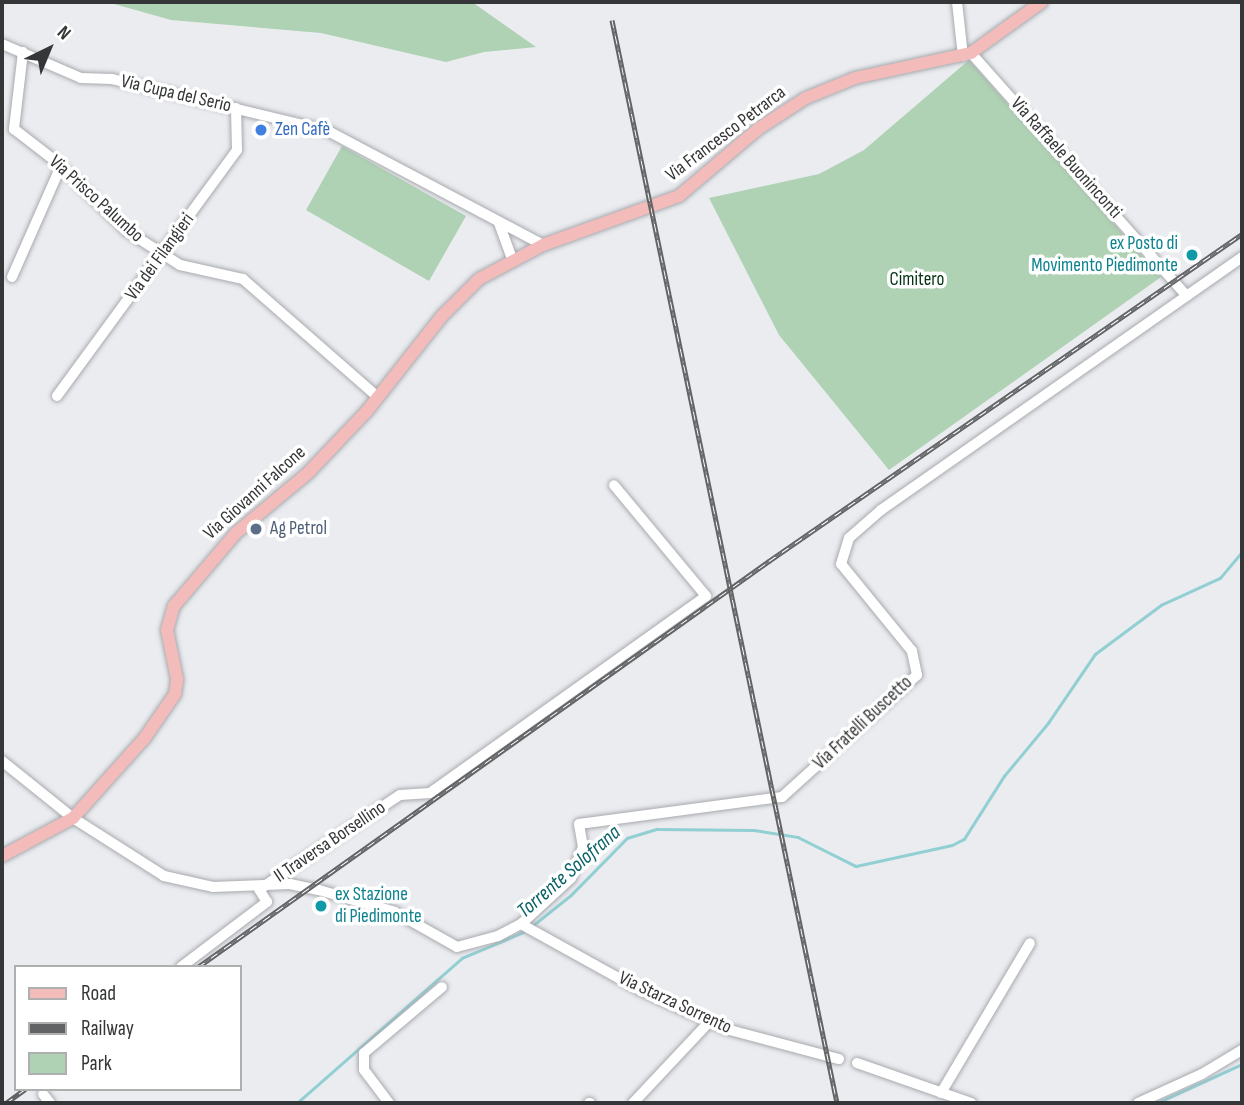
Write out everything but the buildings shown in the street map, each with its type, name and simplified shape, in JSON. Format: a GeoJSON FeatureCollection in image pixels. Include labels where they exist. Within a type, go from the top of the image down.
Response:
{"type":"FeatureCollection","features":[{"type":"Feature","properties":{"kind":"main road","name":"Via Francesco Petrarca"},"geometry":{"type":"LineString","coordinates":[[543,244],[679,196],[758,129],[817,93],[855,78],[967,55],[1042,2]]}},
{"type":"Feature","properties":{"kind":"main road","name":"Via Giovanni Falcone"},"geometry":{"type":"LineString","coordinates":[[2,856],[73,818],[172,704],[177,679],[167,630],[174,606],[236,533],[308,473],[378,397],[453,304],[479,279],[512,258],[543,244]]}},
{"type":"Feature","properties":{"kind":"street"},"geometry":{"type":"LineString","coordinates":[[957,2],[967,55]]}},
{"type":"Feature","properties":{"kind":"street","name":"Via Cupa del Serio"},"geometry":{"type":"LineString","coordinates":[[2,44],[82,78],[112,79],[328,131],[543,244]]}},
{"type":"Feature","properties":{"kind":"street","name":"Via Prisco Palumbo"},"geometry":{"type":"LineString","coordinates":[[23,52],[14,129],[61,166],[127,231],[161,256],[180,265],[243,279],[378,397]]}},
{"type":"Feature","properties":{"kind":"street","name":"Via Raffaele Buoninconti"},"geometry":{"type":"LineString","coordinates":[[967,55],[1187,296]]}},
{"type":"Feature","properties":{"kind":"street","name":"Via dei Filangieri"},"geometry":{"type":"LineString","coordinates":[[57,396],[237,150],[236,108]]}},
{"type":"Feature","properties":{"kind":"street"},"geometry":{"type":"LineString","coordinates":[[12,276],[61,166]]}},
{"type":"Feature","properties":{"kind":"street"},"geometry":{"type":"LineString","coordinates":[[499,223],[512,258]]}},
{"type":"Feature","properties":{"kind":"street","name":"Via Fratelli Buscetto"},"geometry":{"type":"LineString","coordinates":[[2,761],[73,818],[164,876],[214,887],[259,889],[289,884],[319,890],[395,912],[457,947],[527,928],[571,878],[583,847],[579,824],[782,797],[917,675],[912,651],[841,564],[849,538],[881,510],[1242,257]]}},
{"type":"Feature","properties":{"kind":"street","name":"II Traversa Borsellino"},"geometry":{"type":"LineString","coordinates":[[259,889],[400,795],[430,793],[706,596],[614,485]]}},
{"type":"Feature","properties":{"kind":"street"},"geometry":{"type":"LineString","coordinates":[[184,965],[267,902],[259,889]]}},
{"type":"Feature","properties":{"kind":"street","name":"Via Starza Sorrento"},"geometry":{"type":"LineString","coordinates":[[527,928],[642,991],[709,1022],[839,1059]]}},
{"type":"Feature","properties":{"kind":"street"},"geometry":{"type":"LineString","coordinates":[[941,1093],[1030,943]]}},
{"type":"Feature","properties":{"kind":"street"},"geometry":{"type":"LineString","coordinates":[[389,1103],[364,1070],[364,1053],[442,988]]}},
{"type":"Feature","properties":{"kind":"street"},"geometry":{"type":"LineString","coordinates":[[633,1103],[709,1022]]}},
{"type":"Feature","properties":{"kind":"street"},"geometry":{"type":"LineString","coordinates":[[1138,1103],[1202,1074],[1242,1049]]}},
{"type":"Feature","properties":{"kind":"street"},"geometry":{"type":"LineString","coordinates":[[857,1063],[971,1103]]}},
{"type":"Feature","properties":{"kind":"street"},"geometry":{"type":"LineString","coordinates":[[43,1094],[50,1103]]}},
{"type":"Feature","properties":{"kind":"green space"},"geometry":{"type":"Polygon","coordinates":[[[107,2],[472,2],[536,47],[484,52],[446,62],[321,33],[171,20],[107,2]]]}},
{"type":"Feature","properties":{"kind":"green space","name":"Cimitero"},"geometry":{"type":"Polygon","coordinates":[[[969,60],[1161,277],[889,470],[779,335],[709,198],[819,174],[864,150],[969,60]]]}},
{"type":"Feature","properties":{"kind":"green space"},"geometry":{"type":"Polygon","coordinates":[[[342,146],[466,216],[429,281],[306,210],[342,146]]]}},
{"type":"Feature","properties":{"kind":"waterway","name":"Torrente Solofrana"},"geometry":{"type":"LineString","coordinates":[[531,927],[571,895],[627,838],[657,829],[754,830],[798,837],[856,866],[952,845],[964,839],[1004,776],[1048,723],[1095,654],[1161,605],[1220,578],[1242,552]]}},
{"type":"Feature","properties":{"kind":"waterway","name":"Torrente Solofrana"},"geometry":{"type":"LineString","coordinates":[[297,1103],[462,958],[526,931]]}},
{"type":"Feature","properties":{"kind":"waterway","name":"Torrente Solofrana"},"geometry":{"type":"LineString","coordinates":[[1157,1103],[1242,1064]]}},
{"type":"Feature","properties":{"kind":"railway"},"geometry":{"type":"LineString","coordinates":[[612,20],[837,1103]]}},
{"type":"Feature","properties":{"kind":"railway"},"geometry":{"type":"LineString","coordinates":[[201,965],[769,561],[1242,234]]}},
{"type":"Feature","properties":{"kind":"railway"},"geometry":{"type":"LineString","coordinates":[[6,1103],[22,1091]]}},
{"type":"Feature","properties":{"kind":"place","name":"Zen Cafè"},"geometry":{"type":"Point","coordinates":[261,130]}},
{"type":"Feature","properties":{"kind":"place","name":"ex Posto di Movimento Piedimonte"},"geometry":{"type":"Point","coordinates":[1192,255]}},
{"type":"Feature","properties":{"kind":"place","name":"Ag Petrol"},"geometry":{"type":"Point","coordinates":[256,529]}},
{"type":"Feature","properties":{"kind":"place","name":"ex Stazione di Piedimonte"},"geometry":{"type":"Point","coordinates":[321,906]}}]}
